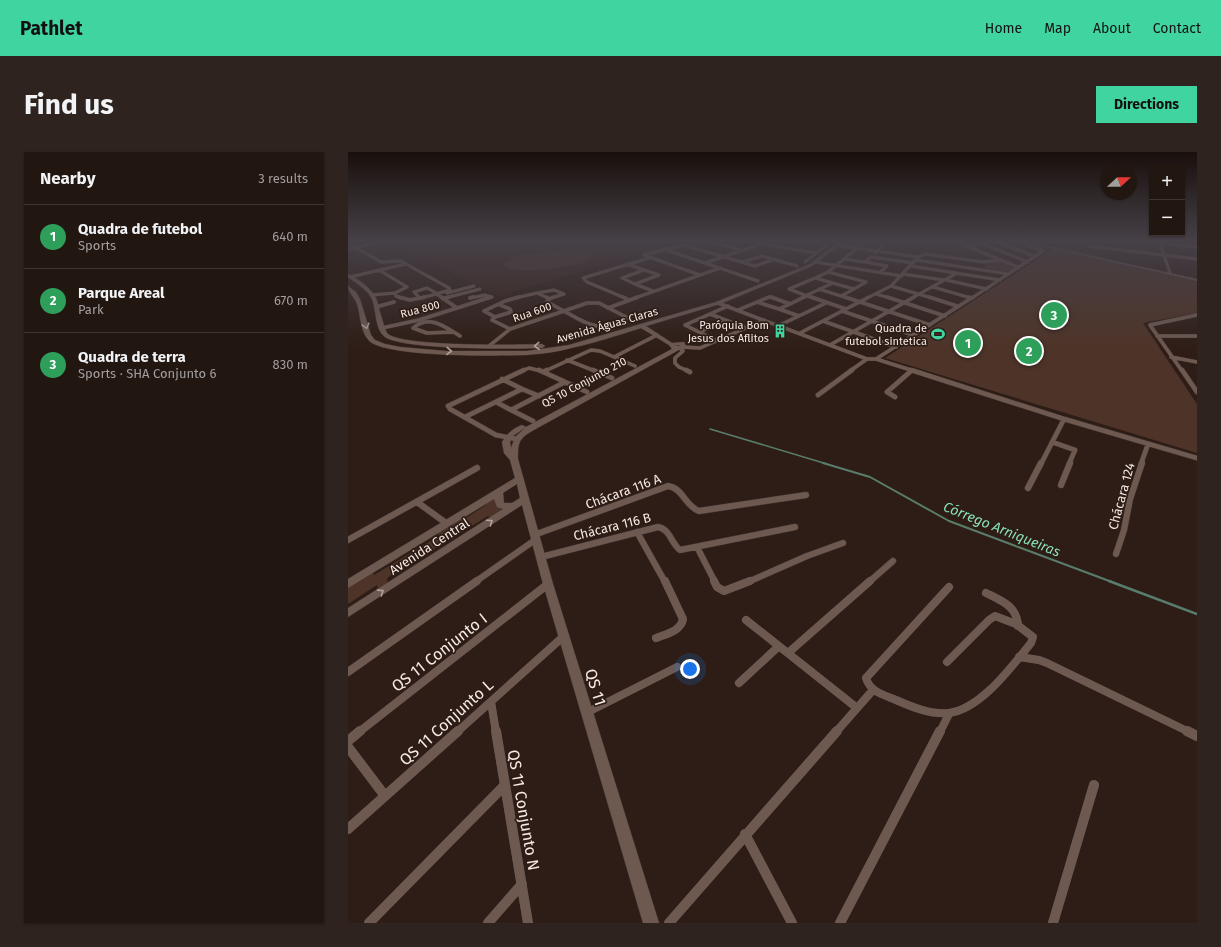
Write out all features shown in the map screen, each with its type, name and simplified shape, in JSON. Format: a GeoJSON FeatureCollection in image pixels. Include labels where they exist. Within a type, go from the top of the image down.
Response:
{"type":"FeatureCollection","features":[{"type":"Feature","properties":{"kind":"main road","name":"Avenida Águas Claras"},"geometry":{"type":"LineString","coordinates":[[350,277],[371,294],[367,301],[368,334],[373,340],[383,345],[400,349],[426,351],[542,352],[570,347],[642,326],[675,313]]}},
{"type":"Feature","properties":{"kind":"main road"},"geometry":{"type":"LineString","coordinates":[[773,278],[781,277]]}},
{"type":"Feature","properties":{"kind":"main road"},"geometry":{"type":"LineString","coordinates":[[1183,277],[1197,280]]}},
{"type":"Feature","properties":{"kind":"main road","name":"Avenida Águas Claras"},"geometry":{"type":"LineString","coordinates":[[746,285],[766,278],[773,278]]}},
{"type":"Feature","properties":{"kind":"main road","name":"Avenida Águas Claras"},"geometry":{"type":"LineString","coordinates":[[396,340],[435,344],[529,347],[562,343],[718,302],[773,278]]}},
{"type":"Feature","properties":{"kind":"main road","name":"Avenida Águas Claras"},"geometry":{"type":"LineString","coordinates":[[348,287],[357,297],[376,307],[382,328]]}},
{"type":"Feature","properties":{"kind":"main road","name":"Avenida Águas Claras"},"geometry":{"type":"LineString","coordinates":[[685,310],[728,292]]}},
{"type":"Feature","properties":{"kind":"main road"},"geometry":{"type":"LineString","coordinates":[[357,297],[371,294]]}},
{"type":"Feature","properties":{"kind":"main road"},"geometry":{"type":"LineString","coordinates":[[642,326],[675,345]]}},
{"type":"Feature","properties":{"kind":"main road"},"geometry":{"type":"LineString","coordinates":[[382,328],[386,335],[396,340]]}},
{"type":"Feature","properties":{"kind":"main road"},"geometry":{"type":"LineString","coordinates":[[383,345],[396,340]]}},
{"type":"Feature","properties":{"kind":"main road"},"geometry":{"type":"LineString","coordinates":[[426,351],[428,346],[435,344]]}},
{"type":"Feature","properties":{"kind":"main road","name":"QS 10 Conjunto 210"},"geometry":{"type":"LineString","coordinates":[[507,438],[533,421],[675,345]]}},
{"type":"Feature","properties":{"kind":"main road","name":"QS 10 Conjunto 210"},"geometry":{"type":"LineString","coordinates":[[516,439],[529,428],[675,345]]}},
{"type":"Feature","properties":{"kind":"main road","name":"QS 11"},"geometry":{"type":"LineString","coordinates":[[507,438],[505,444],[508,453],[514,459]]}},
{"type":"Feature","properties":{"kind":"main road","name":"QS 11"},"geometry":{"type":"LineString","coordinates":[[516,439],[514,459],[520,479],[520,502],[541,557],[588,712],[616,813],[651,923]]}},
{"type":"Feature","properties":{"kind":"main road","name":"Avenida Central"},"geometry":{"type":"LineString","coordinates":[[348,584],[520,479]]}},
{"type":"Feature","properties":{"kind":"main road"},"geometry":{"type":"LineString","coordinates":[[499,491],[498,498],[500,505],[507,507],[520,502]]}},
{"type":"Feature","properties":{"kind":"main road","name":"Avenida Central"},"geometry":{"type":"LineString","coordinates":[[348,614],[520,502]]}},
{"type":"Feature","properties":{"kind":"street"},"geometry":{"type":"LineString","coordinates":[[371,294],[395,293],[407,288],[390,277]]}},
{"type":"Feature","properties":{"kind":"street","name":"Rua 800"},"geometry":{"type":"LineString","coordinates":[[429,277],[450,289],[437,294],[443,300],[457,308]]}},
{"type":"Feature","properties":{"kind":"street"},"geometry":{"type":"LineString","coordinates":[[586,277],[583,279],[630,300]]}},
{"type":"Feature","properties":{"kind":"street"},"geometry":{"type":"LineString","coordinates":[[625,277],[622,278],[653,291]]}},
{"type":"Feature","properties":{"kind":"street"},"geometry":{"type":"LineString","coordinates":[[635,284],[656,277]]}},
{"type":"Feature","properties":{"kind":"street"},"geometry":{"type":"LineString","coordinates":[[608,308],[694,277]]}},
{"type":"Feature","properties":{"kind":"street"},"geometry":{"type":"LineString","coordinates":[[746,277],[758,281]]}},
{"type":"Feature","properties":{"kind":"street"},"geometry":{"type":"LineString","coordinates":[[841,296],[866,282],[847,277]]}},
{"type":"Feature","properties":{"kind":"street"},"geometry":{"type":"LineString","coordinates":[[800,333],[891,286],[901,277]]}},
{"type":"Feature","properties":{"kind":"street"},"geometry":{"type":"LineString","coordinates":[[920,277],[945,280],[987,289]]}},
{"type":"Feature","properties":{"kind":"street"},"geometry":{"type":"LineString","coordinates":[[830,345],[950,277]]}},
{"type":"Feature","properties":{"kind":"street"},"geometry":{"type":"LineString","coordinates":[[981,277],[1000,280]]}},
{"type":"Feature","properties":{"kind":"street"},"geometry":{"type":"LineString","coordinates":[[876,359],[1005,277]]}},
{"type":"Feature","properties":{"kind":"street"},"geometry":{"type":"LineString","coordinates":[[846,309],[788,289],[815,278],[854,289]]}},
{"type":"Feature","properties":{"kind":"street"},"geometry":{"type":"LineString","coordinates":[[779,309],[833,283]]}},
{"type":"Feature","properties":{"kind":"street"},"geometry":{"type":"LineString","coordinates":[[395,293],[399,298],[408,301],[474,286]]}},
{"type":"Feature","properties":{"kind":"street"},"geometry":{"type":"LineString","coordinates":[[891,286],[958,306]]}},
{"type":"Feature","properties":{"kind":"street"},"geometry":{"type":"LineString","coordinates":[[933,287],[971,298]]}},
{"type":"Feature","properties":{"kind":"street"},"geometry":{"type":"LineString","coordinates":[[443,300],[480,289]]}},
{"type":"Feature","properties":{"kind":"street"},"geometry":{"type":"LineString","coordinates":[[494,317],[484,310],[500,305],[508,300],[553,289],[564,294],[549,299],[537,293]]}},
{"type":"Feature","properties":{"kind":"street"},"geometry":{"type":"LineString","coordinates":[[819,289],[930,325]]}},
{"type":"Feature","properties":{"kind":"street"},"geometry":{"type":"LineString","coordinates":[[417,295],[431,290],[437,294]]}},
{"type":"Feature","properties":{"kind":"street"},"geometry":{"type":"LineString","coordinates":[[876,294],[945,316]]}},
{"type":"Feature","properties":{"kind":"street"},"geometry":{"type":"LineString","coordinates":[[457,308],[492,298],[485,295],[470,298]]}},
{"type":"Feature","properties":{"kind":"street"},"geometry":{"type":"LineString","coordinates":[[466,296],[477,303]]}},
{"type":"Feature","properties":{"kind":"street"},"geometry":{"type":"LineString","coordinates":[[738,310],[770,297],[790,304]]}},
{"type":"Feature","properties":{"kind":"street"},"geometry":{"type":"LineString","coordinates":[[549,299],[547,301],[549,303],[564,311]]}},
{"type":"Feature","properties":{"kind":"street"},"geometry":{"type":"LineString","coordinates":[[376,307],[394,302]]}},
{"type":"Feature","properties":{"kind":"street"},"geometry":{"type":"LineString","coordinates":[[718,302],[867,358],[876,359],[1064,419],[1197,458]]}},
{"type":"Feature","properties":{"kind":"street"},"geometry":{"type":"LineString","coordinates":[[757,302],[799,316]]}},
{"type":"Feature","properties":{"kind":"street","name":"Rua 600"},"geometry":{"type":"LineString","coordinates":[[489,346],[510,329],[564,311],[590,303],[599,303],[628,318],[608,326],[600,327],[564,311]]}},
{"type":"Feature","properties":{"kind":"street"},"geometry":{"type":"LineString","coordinates":[[780,325],[826,303]]}},
{"type":"Feature","properties":{"kind":"street"},"geometry":{"type":"LineString","coordinates":[[494,317],[511,312],[500,305]]}},
{"type":"Feature","properties":{"kind":"street"},"geometry":{"type":"LineString","coordinates":[[718,341],[685,325],[728,306]]}},
{"type":"Feature","properties":{"kind":"street","name":"Rua 800"},"geometry":{"type":"LineString","coordinates":[[382,328],[419,320],[457,308]]}},
{"type":"Feature","properties":{"kind":"street"},"geometry":{"type":"LineString","coordinates":[[842,311],[913,336]]}},
{"type":"Feature","properties":{"kind":"street"},"geometry":{"type":"LineString","coordinates":[[710,314],[746,328]]}},
{"type":"Feature","properties":{"kind":"street"},"geometry":{"type":"LineString","coordinates":[[1197,315],[1150,324],[1171,357],[1197,392]]}},
{"type":"Feature","properties":{"kind":"street"},"geometry":{"type":"LineString","coordinates":[[494,317],[492,320],[510,329]]}},
{"type":"Feature","properties":{"kind":"street"},"geometry":{"type":"LineString","coordinates":[[419,320],[423,322],[436,322],[460,336]]}},
{"type":"Feature","properties":{"kind":"street"},"geometry":{"type":"LineString","coordinates":[[675,345],[698,349],[764,320]]}},
{"type":"Feature","properties":{"kind":"street"},"geometry":{"type":"LineString","coordinates":[[699,332],[726,321]]}},
{"type":"Feature","properties":{"kind":"street"},"geometry":{"type":"LineString","coordinates":[[823,321],[896,347]]}},
{"type":"Feature","properties":{"kind":"street"},"geometry":{"type":"LineString","coordinates":[[423,322],[413,328],[428,333],[453,332]]}},
{"type":"Feature","properties":{"kind":"street"},"geometry":{"type":"LineString","coordinates":[[614,357],[658,335]]}},
{"type":"Feature","properties":{"kind":"street"},"geometry":{"type":"LineString","coordinates":[[1157,336],[1197,336]]}},
{"type":"Feature","properties":{"kind":"street"},"geometry":{"type":"LineString","coordinates":[[675,345],[683,351],[675,358],[675,363],[679,367],[690,372]]}},
{"type":"Feature","properties":{"kind":"street"},"geometry":{"type":"LineString","coordinates":[[543,372],[591,350],[614,357],[635,366]]}},
{"type":"Feature","properties":{"kind":"street"},"geometry":{"type":"LineString","coordinates":[[1171,357],[1197,362]]}},
{"type":"Feature","properties":{"kind":"street"},"geometry":{"type":"LineString","coordinates":[[818,395],[867,358]]}},
{"type":"Feature","properties":{"kind":"street"},"geometry":{"type":"LineString","coordinates":[[567,360],[612,378]]}},
{"type":"Feature","properties":{"kind":"street"},"geometry":{"type":"LineString","coordinates":[[516,439],[496,435],[448,408],[449,405],[525,369],[536,369],[587,392]]}},
{"type":"Feature","properties":{"kind":"street"},"geometry":{"type":"LineString","coordinates":[[895,397],[888,392],[911,371]]}},
{"type":"Feature","properties":{"kind":"street"},"geometry":{"type":"LineString","coordinates":[[502,379],[538,396]]}},
{"type":"Feature","properties":{"kind":"street"},"geometry":{"type":"LineString","coordinates":[[511,410],[565,382]]}},
{"type":"Feature","properties":{"kind":"street"},"geometry":{"type":"LineString","coordinates":[[465,417],[522,389]]}},
{"type":"Feature","properties":{"kind":"street"},"geometry":{"type":"LineString","coordinates":[[496,402],[533,421]]}},
{"type":"Feature","properties":{"kind":"street"},"geometry":{"type":"LineString","coordinates":[[1028,488],[1064,419]]}},
{"type":"Feature","properties":{"kind":"street"},"geometry":{"type":"LineString","coordinates":[[1052,442],[1070,447],[1074,450],[1061,485]]}},
{"type":"Feature","properties":{"kind":"street","name":"Chácara 124"},"geometry":{"type":"LineString","coordinates":[[1116,554],[1124,530],[1130,499],[1148,444]]}},
{"type":"Feature","properties":{"kind":"street"},"geometry":{"type":"LineString","coordinates":[[348,540],[477,468]]}},
{"type":"Feature","properties":{"kind":"street","name":"Chácara 116 A"},"geometry":{"type":"LineString","coordinates":[[534,537],[668,486],[675,488],[692,509],[699,511],[806,495]]}},
{"type":"Feature","properties":{"kind":"street"},"geometry":{"type":"LineString","coordinates":[[417,502],[446,523]]}},
{"type":"Feature","properties":{"kind":"street","name":"Chácara 116 B"},"geometry":{"type":"LineString","coordinates":[[541,557],[658,527],[664,528],[678,549],[686,550],[795,527]]}},
{"type":"Feature","properties":{"kind":"street"},"geometry":{"type":"LineString","coordinates":[[637,532],[661,573],[683,619],[680,627],[656,638]]}},
{"type":"Feature","properties":{"kind":"street"},"geometry":{"type":"LineString","coordinates":[[348,672],[534,537]]}},
{"type":"Feature","properties":{"kind":"street"},"geometry":{"type":"LineString","coordinates":[[697,547],[717,587],[724,591],[732,589],[807,556],[843,543]]}},
{"type":"Feature","properties":{"kind":"street"},"geometry":{"type":"LineString","coordinates":[[788,653],[893,561]]}},
{"type":"Feature","properties":{"kind":"street","name":"QS 11 Conjunto I"},"geometry":{"type":"LineString","coordinates":[[348,741],[548,584]]}},
{"type":"Feature","properties":{"kind":"street"},"geometry":{"type":"LineString","coordinates":[[947,662],[992,617],[1001,617],[1018,626],[1033,637],[1031,643],[994,684],[971,705],[962,710],[949,714],[922,709],[873,690],[868,685],[866,678],[949,587]]}},
{"type":"Feature","properties":{"kind":"street"},"geometry":{"type":"LineString","coordinates":[[986,593],[1014,610],[1019,618],[1018,626]]}},
{"type":"Feature","properties":{"kind":"street"},"geometry":{"type":"LineString","coordinates":[[746,620],[856,708]]}},
{"type":"Feature","properties":{"kind":"street","name":"QS 11 Conjunto L"},"geometry":{"type":"LineString","coordinates":[[348,829],[492,702],[564,636]]}},
{"type":"Feature","properties":{"kind":"street"},"geometry":{"type":"LineString","coordinates":[[738,683],[779,646]]}},
{"type":"Feature","properties":{"kind":"street"},"geometry":{"type":"LineString","coordinates":[[1019,657],[1039,660],[1047,663],[1197,736]]}},
{"type":"Feature","properties":{"kind":"street"},"geometry":{"type":"LineString","coordinates":[[588,712],[677,667]]}},
{"type":"Feature","properties":{"kind":"street"},"geometry":{"type":"LineString","coordinates":[[669,923],[745,834],[873,690]]}},
{"type":"Feature","properties":{"kind":"street","name":"QS 11 Conjunto N"},"geometry":{"type":"LineString","coordinates":[[492,702],[504,786],[528,923]]}},
{"type":"Feature","properties":{"kind":"street"},"geometry":{"type":"LineString","coordinates":[[840,923],[949,714]]}},
{"type":"Feature","properties":{"kind":"street"},"geometry":{"type":"LineString","coordinates":[[348,747],[385,796]]}},
{"type":"Feature","properties":{"kind":"street"},"geometry":{"type":"LineString","coordinates":[[1053,923],[1094,785]]}},
{"type":"Feature","properties":{"kind":"street"},"geometry":{"type":"LineString","coordinates":[[368,923],[504,786]]}},
{"type":"Feature","properties":{"kind":"street"},"geometry":{"type":"LineString","coordinates":[[745,834],[792,923]]}},
{"type":"Feature","properties":{"kind":"street"},"geometry":{"type":"LineString","coordinates":[[488,923],[522,884]]}},
{"type":"Feature","properties":{"kind":"shaded area"},"geometry":{"type":"Polygon","coordinates":[[[461,277],[563,277],[498,296],[461,277]]]}},
{"type":"Feature","properties":{"kind":"shaded area"},"geometry":{"type":"Polygon","coordinates":[[[1010,277],[1175,277],[1197,282],[1197,313],[1143,323],[1197,404],[1197,453],[885,358],[1010,277]]]}},
{"type":"Feature","properties":{"kind":"shaded area"},"geometry":{"type":"Polygon","coordinates":[[[494,497],[496,505],[502,510],[490,518],[488,516],[387,578],[388,584],[378,590],[377,585],[348,604],[348,587],[373,571],[374,575],[439,536],[438,532],[460,517],[463,520],[486,505],[485,502],[494,497]]]}},
{"type":"Feature","properties":{"kind":"waterway","name":"Córrego Arniqueiras"},"geometry":{"type":"LineString","coordinates":[[710,429],[827,464]]}},
{"type":"Feature","properties":{"kind":"waterway","name":"Córrego Arniqueiras"},"geometry":{"type":"LineString","coordinates":[[823,463],[870,477],[949,521],[1112,582]]}},
{"type":"Feature","properties":{"kind":"waterway","name":"Córrego Arniqueiras"},"geometry":{"type":"LineString","coordinates":[[1109,581],[1197,614]]}},
{"type":"Feature","properties":{"kind":"place","name":"Quadra de terra"},"geometry":{"type":"Point","coordinates":[1054,315]}},
{"type":"Feature","properties":{"kind":"place","name":"Paróquia Bom Jesus dos Aflitos"},"geometry":{"type":"Point","coordinates":[780,331]}},
{"type":"Feature","properties":{"kind":"place","name":"Quadra de futebol sintetica"},"geometry":{"type":"Point","coordinates":[938,334]}},
{"type":"Feature","properties":{"kind":"place","name":"Quadra de futebol"},"geometry":{"type":"Point","coordinates":[968,343]}},
{"type":"Feature","properties":{"kind":"place","name":"Parque Areal"},"geometry":{"type":"Point","coordinates":[1029,351]}}]}
